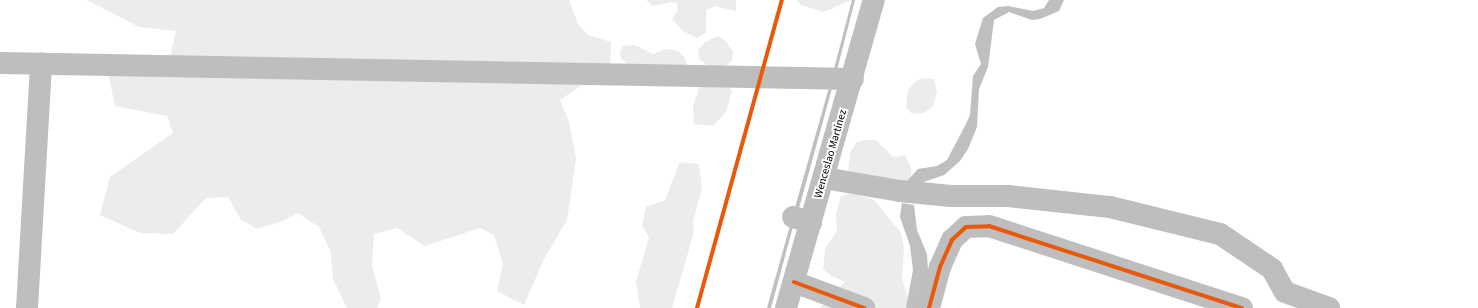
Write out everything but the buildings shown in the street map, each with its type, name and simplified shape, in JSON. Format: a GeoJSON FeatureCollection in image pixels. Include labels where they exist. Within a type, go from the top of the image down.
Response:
{"type":"FeatureCollection","features":[{"type":"Feature","properties":{"kind":"street","name":"Wenceslao Martínez"},"geometry":{"type":"LineString","coordinates":[[786,308],[794,282],[802,219],[824,178],[874,0]]}},
{"type":"Feature","properties":{"kind":"street"},"geometry":{"type":"LineString","coordinates":[[0,63],[853,79]]}},
{"type":"Feature","properties":{"kind":"street"},"geometry":{"type":"LineString","coordinates":[[27,308],[41,64]]}},
{"type":"Feature","properties":{"kind":"street"},"geometry":{"type":"LineString","coordinates":[[824,178],[900,191],[951,196],[1008,196],[1110,207],[1220,234],[1272,269],[1286,292],[1329,308]]}},
{"type":"Feature","properties":{"kind":"street"},"geometry":{"type":"LineString","coordinates":[[929,308],[940,267],[952,240],[966,227],[989,226],[1242,308]]}},
{"type":"Feature","properties":{"kind":"street"},"geometry":{"type":"LineString","coordinates":[[794,282],[864,308]]}},
{"type":"Feature","properties":{"kind":"shaded area"},"geometry":{"type":"Polygon","coordinates":[[[87,0],[569,0],[578,24],[588,35],[611,42],[610,72],[586,82],[560,100],[569,122],[576,159],[567,220],[544,259],[524,305],[497,291],[503,264],[494,235],[480,228],[425,246],[397,228],[374,234],[372,265],[381,299],[377,308],[347,308],[333,279],[330,250],[319,227],[298,213],[285,220],[258,229],[241,220],[228,197],[206,198],[173,234],[140,233],[100,215],[110,177],[173,133],[167,116],[115,106],[108,73],[170,58],[176,31],[139,27],[87,0]]]}},
{"type":"Feature","properties":{"kind":"shaded area"},"geometry":{"type":"Polygon","coordinates":[[[646,0],[736,0],[736,11],[715,6],[706,10],[706,33],[697,38],[683,31],[672,19],[678,10],[677,3],[671,2],[653,6],[646,0]]]}},
{"type":"Feature","properties":{"kind":"shaded area"},"geometry":{"type":"Polygon","coordinates":[[[797,0],[852,0],[823,12],[801,5],[797,0]]]}},
{"type":"Feature","properties":{"kind":"shaded area"},"geometry":{"type":"Polygon","coordinates":[[[852,0],[855,0],[837,70],[834,69],[852,0]]]}},
{"type":"Feature","properties":{"kind":"shaded area"},"geometry":{"type":"Polygon","coordinates":[[[1049,0],[1064,0],[1059,11],[1040,19],[1032,20],[1009,12],[994,20],[988,67],[979,89],[977,127],[968,149],[960,161],[944,175],[918,184],[907,181],[918,169],[937,166],[947,160],[966,124],[970,115],[973,76],[981,64],[975,44],[983,18],[998,7],[1008,6],[1033,11],[1044,8],[1049,0]]]}},
{"type":"Feature","properties":{"kind":"shaded area"},"geometry":{"type":"Polygon","coordinates":[[[718,36],[726,41],[733,52],[732,60],[725,67],[709,67],[699,59],[698,50],[705,42],[718,36]]]}},
{"type":"Feature","properties":{"kind":"shaded area"},"geometry":{"type":"Polygon","coordinates":[[[634,45],[653,54],[666,49],[678,51],[685,58],[687,67],[630,66],[621,59],[620,52],[623,46],[634,45]]]}},
{"type":"Feature","properties":{"kind":"shaded area"},"geometry":{"type":"Polygon","coordinates":[[[718,76],[732,91],[726,112],[713,126],[694,124],[693,106],[700,85],[718,76]]]}},
{"type":"Feature","properties":{"kind":"shaded area"},"geometry":{"type":"Polygon","coordinates":[[[922,78],[934,79],[937,92],[933,106],[924,113],[912,114],[906,107],[908,91],[914,83],[922,78]]]}},
{"type":"Feature","properties":{"kind":"shaded area"},"geometry":{"type":"Polygon","coordinates":[[[830,84],[833,85],[798,212],[794,211],[830,84]]]}},
{"type":"Feature","properties":{"kind":"shaded area"},"geometry":{"type":"Polygon","coordinates":[[[876,140],[893,157],[905,155],[911,168],[911,181],[903,187],[848,171],[850,152],[857,142],[876,140]]]}},
{"type":"Feature","properties":{"kind":"shaded area"},"geometry":{"type":"Polygon","coordinates":[[[680,162],[699,164],[702,188],[693,221],[694,232],[672,308],[640,308],[636,281],[649,238],[642,225],[646,207],[665,200],[680,162]]]}},
{"type":"Feature","properties":{"kind":"shaded area"},"geometry":{"type":"Polygon","coordinates":[[[853,193],[874,200],[901,233],[904,249],[902,278],[910,306],[908,308],[819,308],[845,282],[831,276],[823,269],[825,249],[837,231],[836,214],[841,196],[853,193]]]}},
{"type":"Feature","properties":{"kind":"shaded area"},"geometry":{"type":"Polygon","coordinates":[[[902,203],[914,205],[917,230],[927,254],[928,270],[920,308],[906,308],[913,270],[910,246],[900,217],[902,203]]]}},
{"type":"Feature","properties":{"kind":"shaded area"},"geometry":{"type":"Polygon","coordinates":[[[791,222],[794,223],[771,308],[767,308],[791,222]]]}},
{"type":"Feature","properties":{"kind":"cycle path"},"geometry":{"type":"LineString","coordinates":[[697,308],[782,0]]}},
{"type":"Feature","properties":{"kind":"cycle path"},"geometry":{"type":"LineString","coordinates":[[929,308],[940,267],[952,240],[966,227],[989,226],[1242,308]]}},
{"type":"Feature","properties":{"kind":"cycle path"},"geometry":{"type":"LineString","coordinates":[[794,282],[864,308]]}}]}
